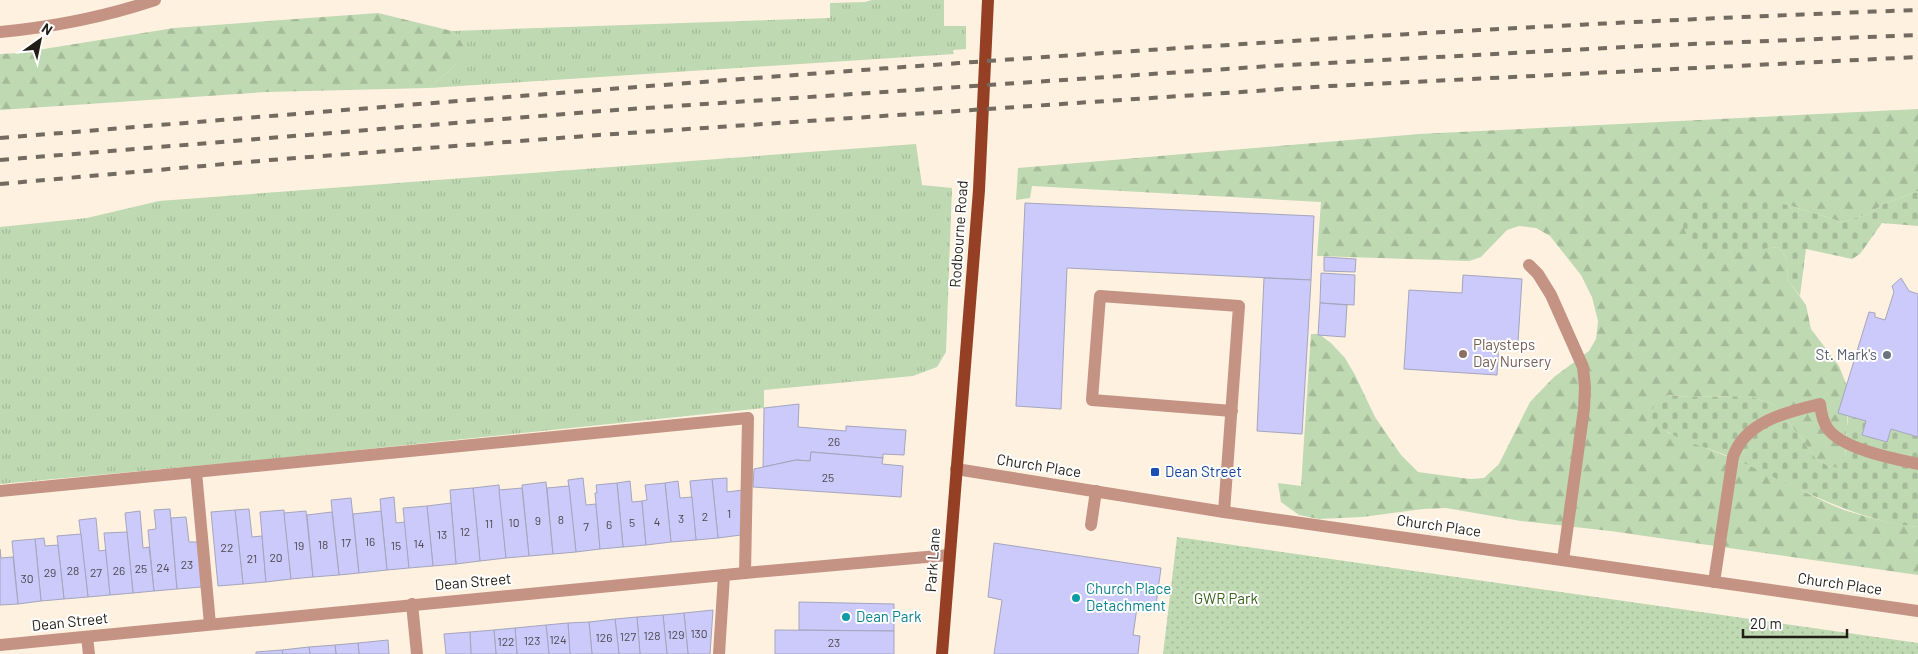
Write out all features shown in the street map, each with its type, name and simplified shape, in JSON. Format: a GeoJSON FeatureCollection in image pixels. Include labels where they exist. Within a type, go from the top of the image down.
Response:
{"type":"FeatureCollection","features":[{"type":"Feature","properties":{"kind":"main road","name":"Rodbourne Road"},"geometry":{"type":"LineString","coordinates":[[956,469],[979,190],[988,0]]}},
{"type":"Feature","properties":{"kind":"main road","name":"Park Lane"},"geometry":{"type":"LineString","coordinates":[[942,654],[956,469]]}},
{"type":"Feature","properties":{"kind":"street"},"geometry":{"type":"LineString","coordinates":[[0,32],[73,23],[120,12],[155,0]]}},
{"type":"Feature","properties":{"kind":"street"},"geometry":{"type":"LineString","coordinates":[[1529,265],[1538,274],[1551,295],[1583,367],[1585,387],[1584,409],[1563,560]]}},
{"type":"Feature","properties":{"kind":"street"},"geometry":{"type":"LineString","coordinates":[[1224,512],[1232,411],[1239,306],[1100,296],[1092,400],[1232,411]]}},
{"type":"Feature","properties":{"kind":"street"},"geometry":{"type":"LineString","coordinates":[[1714,582],[1732,458],[1741,441],[1757,426],[1772,418],[1820,404],[1821,415],[1828,430],[1843,441],[1866,451],[1918,464]]}},
{"type":"Feature","properties":{"kind":"street"},"geometry":{"type":"LineString","coordinates":[[0,491],[748,418],[745,573]]}},
{"type":"Feature","properties":{"kind":"street","name":"Church Place"},"geometry":{"type":"LineString","coordinates":[[956,469],[1224,512],[1918,611]]}},
{"type":"Feature","properties":{"kind":"street"},"geometry":{"type":"LineString","coordinates":[[196,472],[210,624]]}},
{"type":"Feature","properties":{"kind":"street"},"geometry":{"type":"LineString","coordinates":[[1091,525],[1096,491]]}},
{"type":"Feature","properties":{"kind":"street","name":"Dean Street"},"geometry":{"type":"LineString","coordinates":[[0,645],[412,604],[950,555]]}},
{"type":"Feature","properties":{"kind":"street"},"geometry":{"type":"LineString","coordinates":[[719,654],[724,575]]}},
{"type":"Feature","properties":{"kind":"street"},"geometry":{"type":"LineString","coordinates":[[412,604],[417,654]]}},
{"type":"Feature","properties":{"kind":"street"},"geometry":{"type":"LineString","coordinates":[[87,636],[89,654]]}},
{"type":"Feature","properties":{"kind":"green space"},"geometry":{"type":"Polygon","coordinates":[[[872,0],[944,0],[944,26],[966,26],[966,49],[953,50],[954,54],[429,88],[458,63],[460,40],[452,31],[830,18],[830,3],[872,0]]]}},
{"type":"Feature","properties":{"kind":"green space"},"geometry":{"type":"Polygon","coordinates":[[[378,13],[452,31],[466,51],[458,63],[429,88],[266,92],[0,110],[0,54],[19,53],[174,28],[378,13]]]}},
{"type":"Feature","properties":{"kind":"green space"},"geometry":{"type":"Polygon","coordinates":[[[1918,109],[1918,191],[1884,204],[1868,214],[1842,222],[1788,205],[1755,250],[1777,247],[1786,257],[1787,279],[1806,305],[1811,329],[1839,366],[1849,391],[1845,458],[1839,469],[1828,466],[1815,458],[1774,405],[1750,396],[1690,397],[1668,395],[1667,432],[1770,474],[1841,509],[1874,519],[1918,527],[1918,575],[1610,531],[1521,521],[1446,508],[1362,517],[1319,519],[1299,515],[1281,502],[1278,483],[1301,486],[1311,334],[1319,334],[1331,343],[1345,358],[1375,417],[1401,455],[1418,472],[1470,479],[1484,478],[1499,464],[1530,402],[1554,377],[1589,351],[1596,339],[1598,321],[1592,297],[1581,275],[1550,236],[1536,228],[1519,226],[1507,230],[1481,257],[1469,261],[1317,256],[1321,202],[1032,186],[1030,198],[1016,200],[1018,168],[1419,134],[1918,109]]]}},
{"type":"Feature","properties":{"kind":"green space"},"geometry":{"type":"Polygon","coordinates":[[[916,144],[922,185],[952,188],[946,352],[937,367],[913,376],[764,390],[764,408],[262,460],[0,484],[0,227],[87,218],[159,201],[916,144]]]}},
{"type":"Feature","properties":{"kind":"green space"},"geometry":{"type":"Polygon","coordinates":[[[1918,191],[1918,226],[1882,223],[1860,254],[1852,259],[1806,249],[1800,296],[1787,279],[1786,257],[1777,247],[1735,253],[1703,251],[1693,245],[1683,227],[1685,216],[1704,202],[1740,199],[1788,205],[1842,222],[1868,214],[1884,204],[1918,191]]]}},
{"type":"Feature","properties":{"kind":"green space"},"geometry":{"type":"Polygon","coordinates":[[[1668,395],[1690,397],[1750,396],[1774,405],[1815,458],[1828,466],[1839,468],[1845,458],[1848,416],[1866,421],[1862,435],[1886,442],[1891,429],[1918,437],[1918,527],[1869,517],[1822,500],[1754,468],[1676,436],[1664,429],[1651,417],[1655,402],[1668,395]]]}},
{"type":"Feature","properties":{"kind":"green space","name":"GWR Park"},"geometry":{"type":"Polygon","coordinates":[[[1177,537],[1918,643],[1918,654],[1163,654],[1177,537]]]}},
{"type":"Feature","properties":{"kind":"building"},"geometry":{"type":"Polygon","coordinates":[[[1025,203],[1314,216],[1311,280],[1067,268],[1061,409],[1016,406],[1025,203]]]}},
{"type":"Feature","properties":{"kind":"building"},"geometry":{"type":"Polygon","coordinates":[[[1324,257],[1356,259],[1355,272],[1324,271],[1324,257]]]}},
{"type":"Feature","properties":{"kind":"building"},"geometry":{"type":"Polygon","coordinates":[[[1321,273],[1355,275],[1354,305],[1320,303],[1321,273]]]}},
{"type":"Feature","properties":{"kind":"building"},"geometry":{"type":"Polygon","coordinates":[[[1463,275],[1522,279],[1518,342],[1499,341],[1497,375],[1404,369],[1409,290],[1462,293],[1463,275]]]}},
{"type":"Feature","properties":{"kind":"building"},"geometry":{"type":"Polygon","coordinates":[[[1264,278],[1311,280],[1302,434],[1257,431],[1264,278]]]}},
{"type":"Feature","properties":{"kind":"building","name":"St. Mark's"},"geometry":{"type":"Polygon","coordinates":[[[1901,278],[1909,291],[1918,294],[1918,437],[1891,429],[1887,442],[1862,435],[1866,421],[1838,413],[1869,312],[1875,313],[1875,317],[1885,320],[1894,292],[1892,286],[1901,278]]]}},
{"type":"Feature","properties":{"kind":"building"},"geometry":{"type":"Polygon","coordinates":[[[1320,303],[1347,305],[1345,337],[1318,335],[1320,303]]]}},
{"type":"Feature","properties":{"kind":"building"},"geometry":{"type":"Polygon","coordinates":[[[799,404],[798,427],[846,431],[846,426],[906,430],[904,455],[883,454],[883,458],[811,452],[810,461],[796,460],[763,467],[764,408],[799,404]]]}},
{"type":"Feature","properties":{"kind":"building"},"geometry":{"type":"Polygon","coordinates":[[[811,452],[883,458],[882,464],[903,466],[901,497],[753,487],[754,469],[796,460],[810,461],[811,452]]]}},
{"type":"Feature","properties":{"kind":"building"},"geometry":{"type":"Polygon","coordinates":[[[583,478],[586,505],[596,504],[600,549],[576,552],[568,480],[583,478]]]}},
{"type":"Feature","properties":{"kind":"building"},"geometry":{"type":"Polygon","coordinates":[[[727,478],[727,492],[743,490],[741,535],[718,538],[712,479],[727,478]]]}},
{"type":"Feature","properties":{"kind":"building"},"geometry":{"type":"Polygon","coordinates":[[[712,479],[718,538],[696,540],[690,481],[712,479]]]}},
{"type":"Feature","properties":{"kind":"building"},"geometry":{"type":"Polygon","coordinates":[[[630,481],[632,502],[642,501],[646,545],[623,547],[617,483],[630,481]]]}},
{"type":"Feature","properties":{"kind":"building"},"geometry":{"type":"Polygon","coordinates":[[[678,481],[680,498],[692,497],[696,540],[671,542],[665,483],[678,481]]]}},
{"type":"Feature","properties":{"kind":"building"},"geometry":{"type":"Polygon","coordinates":[[[546,482],[553,554],[529,556],[522,485],[546,482]]]}},
{"type":"Feature","properties":{"kind":"building"},"geometry":{"type":"Polygon","coordinates":[[[617,483],[623,547],[600,549],[596,485],[617,483]]]}},
{"type":"Feature","properties":{"kind":"building"},"geometry":{"type":"Polygon","coordinates":[[[665,483],[671,542],[646,545],[642,501],[647,500],[645,485],[665,483]]]}},
{"type":"Feature","properties":{"kind":"building"},"geometry":{"type":"Polygon","coordinates":[[[499,485],[506,558],[480,561],[473,488],[499,485]]]}},
{"type":"Feature","properties":{"kind":"building"},"geometry":{"type":"Polygon","coordinates":[[[569,486],[576,552],[553,554],[547,488],[569,486]]]}},
{"type":"Feature","properties":{"kind":"building"},"geometry":{"type":"Polygon","coordinates":[[[473,488],[480,561],[456,564],[450,490],[473,488]]]}},
{"type":"Feature","properties":{"kind":"building"},"geometry":{"type":"Polygon","coordinates":[[[522,488],[529,556],[506,558],[499,490],[522,488]]]}},
{"type":"Feature","properties":{"kind":"building"},"geometry":{"type":"Polygon","coordinates":[[[394,497],[396,523],[405,522],[409,568],[387,570],[380,499],[394,497]]]}},
{"type":"Feature","properties":{"kind":"building"},"geometry":{"type":"Polygon","coordinates":[[[351,498],[359,573],[339,575],[331,500],[351,498]]]}},
{"type":"Feature","properties":{"kind":"building"},"geometry":{"type":"Polygon","coordinates":[[[451,503],[456,564],[433,566],[427,506],[451,503]]]}},
{"type":"Feature","properties":{"kind":"building"},"geometry":{"type":"Polygon","coordinates":[[[427,506],[433,566],[409,568],[403,508],[427,506]]]}},
{"type":"Feature","properties":{"kind":"building"},"geometry":{"type":"Polygon","coordinates":[[[170,509],[177,589],[154,591],[148,530],[156,529],[154,510],[170,509]]]}},
{"type":"Feature","properties":{"kind":"building"},"geometry":{"type":"Polygon","coordinates":[[[249,509],[252,537],[262,536],[266,582],[243,584],[235,510],[249,509]]]}},
{"type":"Feature","properties":{"kind":"building"},"geometry":{"type":"Polygon","coordinates":[[[235,510],[243,584],[218,586],[211,512],[235,510]]]}},
{"type":"Feature","properties":{"kind":"building"},"geometry":{"type":"Polygon","coordinates":[[[284,510],[291,579],[266,582],[260,512],[284,510]]]}},
{"type":"Feature","properties":{"kind":"building"},"geometry":{"type":"Polygon","coordinates":[[[140,511],[143,548],[149,547],[154,591],[133,593],[125,513],[140,511]]]}},
{"type":"Feature","properties":{"kind":"building"},"geometry":{"type":"Polygon","coordinates":[[[306,511],[313,577],[291,579],[284,513],[306,511]]]}},
{"type":"Feature","properties":{"kind":"building"},"geometry":{"type":"Polygon","coordinates":[[[381,511],[387,570],[359,573],[353,514],[381,511]]]}},
{"type":"Feature","properties":{"kind":"building"},"geometry":{"type":"Polygon","coordinates":[[[332,512],[339,575],[313,577],[307,515],[332,512]]]}},
{"type":"Feature","properties":{"kind":"building"},"geometry":{"type":"Polygon","coordinates":[[[186,517],[189,542],[198,542],[202,587],[177,589],[171,518],[186,517]]]}},
{"type":"Feature","properties":{"kind":"building"},"geometry":{"type":"Polygon","coordinates":[[[96,518],[99,551],[106,550],[110,595],[88,597],[79,520],[96,518]]]}},
{"type":"Feature","properties":{"kind":"building"},"geometry":{"type":"Polygon","coordinates":[[[127,532],[133,593],[110,595],[104,533],[127,532]]]}},
{"type":"Feature","properties":{"kind":"building"},"geometry":{"type":"Polygon","coordinates":[[[81,534],[88,597],[64,599],[57,536],[81,534]]]}},
{"type":"Feature","properties":{"kind":"building"},"geometry":{"type":"Polygon","coordinates":[[[44,538],[45,546],[58,545],[64,599],[41,601],[35,539],[44,538]]]}},
{"type":"Feature","properties":{"kind":"building"},"geometry":{"type":"Polygon","coordinates":[[[35,539],[41,601],[18,604],[12,541],[35,539]]]}},
{"type":"Feature","properties":{"kind":"building","name":"Church Place Detachment"},"geometry":{"type":"Polygon","coordinates":[[[994,543],[1161,568],[1156,605],[1138,601],[1133,635],[1140,636],[1138,654],[994,654],[1002,600],[988,597],[994,543]]]}},
{"type":"Feature","properties":{"kind":"building"},"geometry":{"type":"Polygon","coordinates":[[[0,549],[1,558],[13,557],[18,604],[0,605],[0,549]]]}},
{"type":"Feature","properties":{"kind":"building","name":"Dean Park"},"geometry":{"type":"Polygon","coordinates":[[[799,602],[894,604],[894,631],[799,630],[799,602]]]}},
{"type":"Feature","properties":{"kind":"building"},"geometry":{"type":"Polygon","coordinates":[[[713,610],[710,654],[688,654],[684,613],[713,610]]]}},
{"type":"Feature","properties":{"kind":"building"},"geometry":{"type":"Polygon","coordinates":[[[684,613],[688,654],[667,654],[663,615],[684,613]]]}},
{"type":"Feature","properties":{"kind":"building"},"geometry":{"type":"Polygon","coordinates":[[[663,615],[667,654],[640,654],[637,617],[663,615]]]}},
{"type":"Feature","properties":{"kind":"building"},"geometry":{"type":"Polygon","coordinates":[[[637,617],[640,654],[619,654],[615,619],[637,617]]]}},
{"type":"Feature","properties":{"kind":"building"},"geometry":{"type":"Polygon","coordinates":[[[615,619],[619,654],[592,654],[589,622],[615,619]]]}},
{"type":"Feature","properties":{"kind":"building"},"geometry":{"type":"Polygon","coordinates":[[[589,622],[592,654],[570,654],[568,623],[589,622]]]}},
{"type":"Feature","properties":{"kind":"building"},"geometry":{"type":"Polygon","coordinates":[[[568,623],[570,654],[549,654],[546,625],[568,623]]]}},
{"type":"Feature","properties":{"kind":"building"},"geometry":{"type":"Polygon","coordinates":[[[546,625],[549,654],[517,654],[515,628],[546,625]]]}},
{"type":"Feature","properties":{"kind":"building"},"geometry":{"type":"Polygon","coordinates":[[[515,628],[517,654],[496,654],[494,630],[515,628]]]}},
{"type":"Feature","properties":{"kind":"building"},"geometry":{"type":"Polygon","coordinates":[[[494,630],[496,654],[471,654],[470,632],[494,630]]]}},
{"type":"Feature","properties":{"kind":"building"},"geometry":{"type":"Polygon","coordinates":[[[775,630],[894,631],[894,654],[775,654],[775,630]]]}},
{"type":"Feature","properties":{"kind":"building"},"geometry":{"type":"Polygon","coordinates":[[[470,632],[471,654],[446,654],[444,634],[470,632]]]}},
{"type":"Feature","properties":{"kind":"building"},"geometry":{"type":"Polygon","coordinates":[[[388,640],[389,654],[359,654],[358,643],[388,640]]]}},
{"type":"Feature","properties":{"kind":"building"},"geometry":{"type":"Polygon","coordinates":[[[358,643],[359,654],[336,654],[335,645],[358,643]]]}},
{"type":"Feature","properties":{"kind":"building"},"geometry":{"type":"Polygon","coordinates":[[[335,645],[336,654],[310,654],[309,647],[335,645]]]}},
{"type":"Feature","properties":{"kind":"building"},"geometry":{"type":"Polygon","coordinates":[[[309,647],[310,654],[283,654],[282,650],[309,647]]]}},
{"type":"Feature","properties":{"kind":"building"},"geometry":{"type":"Polygon","coordinates":[[[282,650],[283,654],[256,654],[256,652],[282,650]]]}},
{"type":"Feature","properties":{"kind":"railway"},"geometry":{"type":"LineString","coordinates":[[0,138],[958,63],[1438,32],[1918,10]]}},
{"type":"Feature","properties":{"kind":"railway"},"geometry":{"type":"LineString","coordinates":[[0,160],[601,111],[1271,66],[1643,46],[1918,35]]}},
{"type":"Feature","properties":{"kind":"railway"},"geometry":{"type":"LineString","coordinates":[[0,184],[270,160],[599,135],[1330,86],[1918,57]]}},
{"type":"Feature","properties":{"kind":"place","name":"Playsteps Day Nursery"},"geometry":{"type":"Point","coordinates":[1463,354]}},
{"type":"Feature","properties":{"kind":"place","name":"St. Mark's"},"geometry":{"type":"Point","coordinates":[1887,355]}},
{"type":"Feature","properties":{"kind":"place","name":"Dean Street"},"geometry":{"type":"Point","coordinates":[1155,472]}},
{"type":"Feature","properties":{"kind":"place","name":"Church Place Detachment"},"geometry":{"type":"Point","coordinates":[1076,598]}},
{"type":"Feature","properties":{"kind":"place","name":"Dean Park"},"geometry":{"type":"Point","coordinates":[846,617]}}]}
